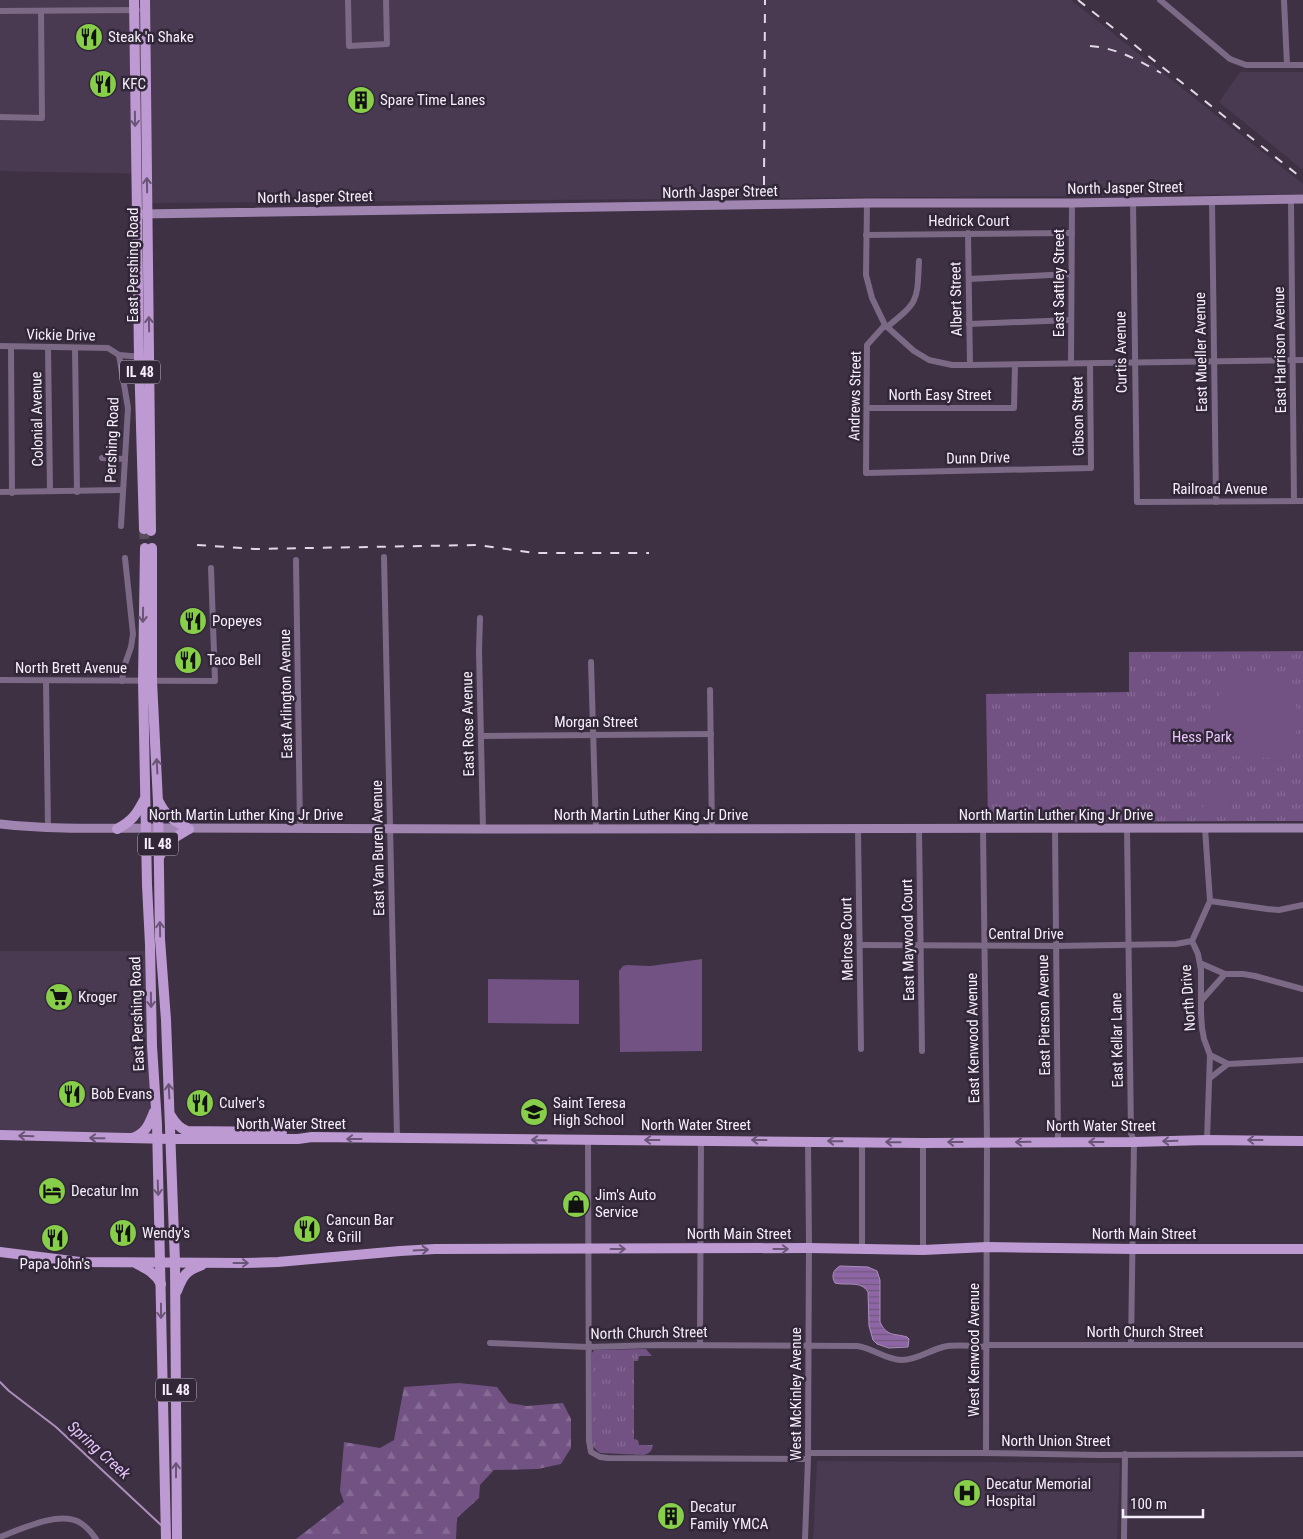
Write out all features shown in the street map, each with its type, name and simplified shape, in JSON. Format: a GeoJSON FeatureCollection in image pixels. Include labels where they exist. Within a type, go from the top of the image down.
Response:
{"type":"FeatureCollection","features":[{"type":"Feature","properties":{"kind":"main road","name":"East Pershing Road"},"geometry":{"type":"LineString","coordinates":[[144,357],[148,214],[145,0]]}},
{"type":"Feature","properties":{"kind":"main road","name":"East Pershing Road"},"geometry":{"type":"LineString","coordinates":[[134,5],[137,214],[144,357],[148,530]]}},
{"type":"Feature","properties":{"kind":"main road","name":"IL 48"},"geometry":{"type":"LineString","coordinates":[[148,548],[148,681],[158,802],[161,960],[166,1020],[175,1262],[177,1539]]}},
{"type":"Feature","properties":{"kind":"main road","name":"East Pershing Road"},"geometry":{"type":"LineString","coordinates":[[148,681],[145,799],[146,885],[150,945],[161,1262],[166,1539]]}},
{"type":"Feature","properties":{"kind":"main road"},"geometry":{"type":"LineString","coordinates":[[117,829],[134,817],[145,799]]}},
{"type":"Feature","properties":{"kind":"main road"},"geometry":{"type":"LineString","coordinates":[[158,802],[169,818],[189,829]]}},
{"type":"Feature","properties":{"kind":"main road"},"geometry":{"type":"LineString","coordinates":[[159,858],[169,841],[189,829]]}},
{"type":"Feature","properties":{"kind":"main road"},"geometry":{"type":"LineString","coordinates":[[130,1138],[139,1136],[146,1130],[156,1106]]}},
{"type":"Feature","properties":{"kind":"main road"},"geometry":{"type":"LineString","coordinates":[[170,1113],[177,1126],[187,1131],[301,1132],[312,1137]]}},
{"type":"Feature","properties":{"kind":"main road","name":"North Water Street"},"geometry":{"type":"LineString","coordinates":[[1,1135],[171,1140],[290,1139],[312,1137],[924,1143],[1303,1140]]}},
{"type":"Feature","properties":{"kind":"main road"},"geometry":{"type":"LineString","coordinates":[[159,1216],[166,1229],[167,1249],[175,1262]]}},
{"type":"Feature","properties":{"kind":"main road","name":"North Main Street"},"geometry":{"type":"LineString","coordinates":[[0,1252],[80,1262],[208,1263],[278,1262],[434,1249],[809,1248],[923,1250],[987,1247],[1133,1249],[1303,1248]]}},
{"type":"Feature","properties":{"kind":"main road"},"geometry":{"type":"LineString","coordinates":[[134,1262],[151,1272],[161,1284]]}},
{"type":"Feature","properties":{"kind":"main road"},"geometry":{"type":"LineString","coordinates":[[175,1294],[185,1274],[208,1263]]}},
{"type":"Feature","properties":{"kind":"street"},"geometry":{"type":"LineString","coordinates":[[348,0],[349,46],[387,44],[386,0]]}},
{"type":"Feature","properties":{"kind":"street"},"geometry":{"type":"LineString","coordinates":[[1160,0],[1230,59],[1246,65],[1303,65]]}},
{"type":"Feature","properties":{"kind":"street"},"geometry":{"type":"LineString","coordinates":[[1284,0],[1287,65]]}},
{"type":"Feature","properties":{"kind":"street"},"geometry":{"type":"LineString","coordinates":[[0,11],[41,11],[134,5],[145,12]]}},
{"type":"Feature","properties":{"kind":"street"},"geometry":{"type":"LineString","coordinates":[[0,117],[42,118],[41,11]]}},
{"type":"Feature","properties":{"kind":"street","name":"North Jasper Street"},"geometry":{"type":"LineString","coordinates":[[137,214],[867,203],[1072,203],[1303,199]]}},
{"type":"Feature","properties":{"kind":"street","name":"East Harrison Avenue"},"geometry":{"type":"LineString","coordinates":[[1291,200],[1294,501]]}},
{"type":"Feature","properties":{"kind":"street","name":"Curtis Avenue"},"geometry":{"type":"LineString","coordinates":[[1132,201],[1136,502]]}},
{"type":"Feature","properties":{"kind":"street","name":"East Mueller Avenue"},"geometry":{"type":"LineString","coordinates":[[1212,201],[1216,502]]}},
{"type":"Feature","properties":{"kind":"street"},"geometry":{"type":"LineString","coordinates":[[867,203],[866,275],[872,298],[886,326],[914,351],[929,360],[952,365],[1015,365],[1303,360]]}},
{"type":"Feature","properties":{"kind":"street","name":"East Sattley Street"},"geometry":{"type":"LineString","coordinates":[[1071,363],[1072,203]]}},
{"type":"Feature","properties":{"kind":"street","name":"Albert Street"},"geometry":{"type":"LineString","coordinates":[[968,233],[970,365]]}},
{"type":"Feature","properties":{"kind":"street","name":"Hedrick Court"},"geometry":{"type":"LineString","coordinates":[[866,235],[1072,233]]}},
{"type":"Feature","properties":{"kind":"street","name":"Andrews Street"},"geometry":{"type":"LineString","coordinates":[[866,473],[867,345],[886,326],[910,308],[916,298],[919,261]]}},
{"type":"Feature","properties":{"kind":"street"},"geometry":{"type":"LineString","coordinates":[[968,278],[1071,274]]}},
{"type":"Feature","properties":{"kind":"street"},"geometry":{"type":"LineString","coordinates":[[969,324],[1071,320]]}},
{"type":"Feature","properties":{"kind":"street","name":"Vickie Drive"},"geometry":{"type":"LineString","coordinates":[[0,346],[108,348],[119,354],[144,357]]}},
{"type":"Feature","properties":{"kind":"street"},"geometry":{"type":"LineString","coordinates":[[11,347],[12,493]]}},
{"type":"Feature","properties":{"kind":"street","name":"Colonial Avenue"},"geometry":{"type":"LineString","coordinates":[[48,347],[50,491]]}},
{"type":"Feature","properties":{"kind":"street"},"geometry":{"type":"LineString","coordinates":[[76,348],[77,492]]}},
{"type":"Feature","properties":{"kind":"street","name":"Pershing Road"},"geometry":{"type":"LineString","coordinates":[[119,354],[128,408],[121,526]]}},
{"type":"Feature","properties":{"kind":"street","name":"Gibson Street"},"geometry":{"type":"LineString","coordinates":[[1090,364],[1091,468]]}},
{"type":"Feature","properties":{"kind":"street","name":"North Easy Street"},"geometry":{"type":"LineString","coordinates":[[867,408],[1014,408],[1015,365]]}},
{"type":"Feature","properties":{"kind":"street"},"geometry":{"type":"LineString","coordinates":[[102,458],[125,459]]}},
{"type":"Feature","properties":{"kind":"street","name":"Dunn Drive"},"geometry":{"type":"LineString","coordinates":[[866,473],[1091,468]]}},
{"type":"Feature","properties":{"kind":"street"},"geometry":{"type":"LineString","coordinates":[[0,492],[123,490]]}},
{"type":"Feature","properties":{"kind":"street","name":"Railroad Avenue"},"geometry":{"type":"LineString","coordinates":[[1136,502],[1303,501]]}},
{"type":"Feature","properties":{"kind":"street","name":"East Van Buren Avenue"},"geometry":{"type":"LineString","coordinates":[[384,557],[397,1138]]}},
{"type":"Feature","properties":{"kind":"street"},"geometry":{"type":"LineString","coordinates":[[122,681],[133,634],[125,558]]}},
{"type":"Feature","properties":{"kind":"street","name":"East Arlington Avenue"},"geometry":{"type":"LineString","coordinates":[[296,560],[300,828]]}},
{"type":"Feature","properties":{"kind":"street","name":"North Brett Avenue"},"geometry":{"type":"LineString","coordinates":[[0,680],[215,681],[211,568]]}},
{"type":"Feature","properties":{"kind":"street","name":"East Rose Avenue"},"geometry":{"type":"LineString","coordinates":[[480,618],[483,830]]}},
{"type":"Feature","properties":{"kind":"street"},"geometry":{"type":"LineString","coordinates":[[591,662],[596,829]]}},
{"type":"Feature","properties":{"kind":"street"},"geometry":{"type":"LineString","coordinates":[[46,681],[48,828]]}},
{"type":"Feature","properties":{"kind":"street"},"geometry":{"type":"LineString","coordinates":[[710,690],[712,829]]}},
{"type":"Feature","properties":{"kind":"street","name":"Morgan Street"},"geometry":{"type":"LineString","coordinates":[[481,736],[711,734]]}},
{"type":"Feature","properties":{"kind":"street","name":"North Martin Luther King Jr Drive"},"geometry":{"type":"LineString","coordinates":[[0,824],[48,828],[117,829],[1303,828]]}},
{"type":"Feature","properties":{"kind":"street"},"geometry":{"type":"LineString","coordinates":[[1192,941],[1210,901],[1205,828]]}},
{"type":"Feature","properties":{"kind":"street","name":"Melrose Court"},"geometry":{"type":"LineString","coordinates":[[858,829],[861,1049]]}},
{"type":"Feature","properties":{"kind":"street","name":"East Maywood Court"},"geometry":{"type":"LineString","coordinates":[[919,829],[922,1051]]}},
{"type":"Feature","properties":{"kind":"street","name":"East Kenwood Avenue"},"geometry":{"type":"LineString","coordinates":[[983,829],[987,1247]]}},
{"type":"Feature","properties":{"kind":"street","name":"East Pierson Avenue"},"geometry":{"type":"LineString","coordinates":[[1055,829],[1058,1142]]}},
{"type":"Feature","properties":{"kind":"street","name":"East Kellar Lane"},"geometry":{"type":"LineString","coordinates":[[1127,829],[1130,1133],[1134,1142],[1132,1345]]}},
{"type":"Feature","properties":{"kind":"street"},"geometry":{"type":"LineString","coordinates":[[1210,901],[1279,910],[1303,905]]}},
{"type":"Feature","properties":{"kind":"street","name":"Central Drive"},"geometry":{"type":"LineString","coordinates":[[860,944],[1056,946],[1176,944],[1192,941]]}},
{"type":"Feature","properties":{"kind":"street","name":"North Drive"},"geometry":{"type":"LineString","coordinates":[[1192,941],[1200,963],[1201,1013],[1204,1039],[1210,1055],[1207,1140]]}},
{"type":"Feature","properties":{"kind":"street"},"geometry":{"type":"LineString","coordinates":[[1200,963],[1225,974],[1256,976],[1303,989]]}},
{"type":"Feature","properties":{"kind":"street"},"geometry":{"type":"LineString","coordinates":[[1201,1001],[1225,974]]}},
{"type":"Feature","properties":{"kind":"street"},"geometry":{"type":"LineString","coordinates":[[1210,1055],[1228,1064],[1303,1060]]}},
{"type":"Feature","properties":{"kind":"street"},"geometry":{"type":"LineString","coordinates":[[1210,1078],[1228,1064]]}},
{"type":"Feature","properties":{"kind":"street"},"geometry":{"type":"LineString","coordinates":[[588,1140],[588,1347]]}},
{"type":"Feature","properties":{"kind":"street"},"geometry":{"type":"LineString","coordinates":[[700,1345],[701,1140]]}},
{"type":"Feature","properties":{"kind":"street","name":"West McKinley Avenue"},"geometry":{"type":"LineString","coordinates":[[806,1539],[809,1346],[808,1141]]}},
{"type":"Feature","properties":{"kind":"street"},"geometry":{"type":"LineString","coordinates":[[862,1141],[862,1249]]}},
{"type":"Feature","properties":{"kind":"street"},"geometry":{"type":"LineString","coordinates":[[923,1250],[924,1143]]}},
{"type":"Feature","properties":{"kind":"street","name":"West Kenwood Avenue"},"geometry":{"type":"LineString","coordinates":[[986,1453],[987,1247]]}},
{"type":"Feature","properties":{"kind":"street","name":"North Church Street"},"geometry":{"type":"LineString","coordinates":[[490,1344],[588,1347],[700,1345],[861,1346],[889,1359],[904,1360],[916,1358],[944,1347],[1303,1345]]}},
{"type":"Feature","properties":{"kind":"street","name":"North Union Street"},"geometry":{"type":"LineString","coordinates":[[588,1347],[589,1441],[591,1452],[600,1457],[986,1453],[1303,1454]]}},
{"type":"Feature","properties":{"kind":"street"},"geometry":{"type":"LineString","coordinates":[[1124,1539],[1126,1454]]}},
{"type":"Feature","properties":{"kind":"street"},"geometry":{"type":"LineString","coordinates":[[0,1537],[55,1519],[69,1519],[80,1522],[96,1539]]}},
{"type":"Feature","properties":{"kind":"shaded area"},"geometry":{"type":"Polygon","coordinates":[[[0,0],[1071,0],[1303,184],[1303,194],[148,203],[147,174],[0,171],[0,0]]]}},
{"type":"Feature","properties":{"kind":"shaded area"},"geometry":{"type":"Polygon","coordinates":[[[1240,72],[1303,72],[1303,170],[1219,102],[1240,72]]]}},
{"type":"Feature","properties":{"kind":"shaded area"},"geometry":{"type":"Polygon","coordinates":[[[0,951],[148,951],[154,1136],[0,1133],[0,951]]]}},
{"type":"Feature","properties":{"kind":"shaded area"},"geometry":{"type":"Polygon","coordinates":[[[840,1266],[868,1267],[877,1271],[880,1280],[880,1322],[885,1330],[891,1334],[907,1337],[909,1339],[908,1347],[889,1348],[877,1344],[873,1340],[869,1326],[868,1292],[861,1286],[835,1283],[833,1273],[840,1266]]]}},
{"type":"Feature","properties":{"kind":"shaded area","name":"Decatur Memorial Hospital"},"geometry":{"type":"Polygon","coordinates":[[[817,1461],[1120,1463],[1117,1539],[813,1539],[817,1461]]]}},
{"type":"Feature","properties":{"kind":"green space","name":"Hess Park"},"geometry":{"type":"Polygon","coordinates":[[[1303,651],[1303,821],[988,822],[986,694],[1129,692],[1129,652],[1303,651]]]}},
{"type":"Feature","properties":{"kind":"green space"},"geometry":{"type":"Polygon","coordinates":[[[1228,668],[1266,675],[1282,682],[1288,689],[1295,702],[1298,717],[1291,759],[1232,756],[1213,752],[1206,742],[1228,668]]]}},
{"type":"Feature","properties":{"kind":"green space"},"geometry":{"type":"Polygon","coordinates":[[[1203,784],[1232,784],[1231,815],[1203,815],[1203,784]]]}},
{"type":"Feature","properties":{"kind":"green space"},"geometry":{"type":"Polygon","coordinates":[[[702,959],[702,1051],[620,1052],[619,971],[623,966],[650,966],[702,959]]]}},
{"type":"Feature","properties":{"kind":"green space"},"geometry":{"type":"Polygon","coordinates":[[[488,979],[579,980],[579,1024],[488,1023],[488,979]]]}},
{"type":"Feature","properties":{"kind":"green space"},"geometry":{"type":"Polygon","coordinates":[[[646,1349],[652,1356],[639,1356],[638,1361],[634,1361],[634,1439],[638,1440],[639,1445],[653,1445],[652,1449],[644,1455],[600,1453],[592,1446],[592,1353],[594,1350],[646,1349]]]}},
{"type":"Feature","properties":{"kind":"green space"},"geometry":{"type":"Polygon","coordinates":[[[459,1383],[497,1387],[509,1403],[527,1406],[563,1403],[571,1419],[571,1448],[561,1464],[538,1469],[494,1470],[480,1485],[479,1498],[457,1518],[456,1539],[296,1539],[344,1502],[340,1491],[344,1442],[380,1448],[394,1440],[404,1387],[459,1383]]]}},
{"type":"Feature","properties":{"kind":"waterway","name":"Spring Creek"},"geometry":{"type":"LineString","coordinates":[[0,1382],[56,1427],[161,1525]]}},
{"type":"Feature","properties":{"kind":"tunnel"},"geometry":{"type":"LineString","coordinates":[[144,529],[145,548]]}},
{"type":"Feature","properties":{"kind":"railway"},"geometry":{"type":"LineString","coordinates":[[764,185],[765,0]]}},
{"type":"Feature","properties":{"kind":"railway"},"geometry":{"type":"LineString","coordinates":[[1078,0],[1303,179]]}},
{"type":"Feature","properties":{"kind":"railway"},"geometry":{"type":"LineString","coordinates":[[1090,46],[1118,52],[1136,59],[1161,73]]}},
{"type":"Feature","properties":{"kind":"railway"},"geometry":{"type":"LineString","coordinates":[[197,545],[255,549],[477,545],[535,553],[649,553]]}},
{"type":"Feature","properties":{"kind":"place","name":"Steak 'n Shake"},"geometry":{"type":"Point","coordinates":[89,37]}},
{"type":"Feature","properties":{"kind":"place","name":"KFC"},"geometry":{"type":"Point","coordinates":[103,84]}},
{"type":"Feature","properties":{"kind":"place","name":"Spare Time Lanes"},"geometry":{"type":"Point","coordinates":[361,100]}},
{"type":"Feature","properties":{"kind":"place","name":"Popeyes"},"geometry":{"type":"Point","coordinates":[193,621]}},
{"type":"Feature","properties":{"kind":"place","name":"Taco Bell"},"geometry":{"type":"Point","coordinates":[188,660]}},
{"type":"Feature","properties":{"kind":"place","name":"Kroger"},"geometry":{"type":"Point","coordinates":[59,997]}},
{"type":"Feature","properties":{"kind":"place","name":"Bob Evans"},"geometry":{"type":"Point","coordinates":[72,1094]}},
{"type":"Feature","properties":{"kind":"place","name":"Culver's"},"geometry":{"type":"Point","coordinates":[200,1103]}},
{"type":"Feature","properties":{"kind":"place","name":"Saint Teresa High School"},"geometry":{"type":"Point","coordinates":[534,1112]}},
{"type":"Feature","properties":{"kind":"place","name":"Decatur Inn"},"geometry":{"type":"Point","coordinates":[52,1191]}},
{"type":"Feature","properties":{"kind":"place","name":"Jim's Auto Service"},"geometry":{"type":"Point","coordinates":[576,1204]}},
{"type":"Feature","properties":{"kind":"place","name":"Cancun Bar & Grill"},"geometry":{"type":"Point","coordinates":[307,1229]}},
{"type":"Feature","properties":{"kind":"place","name":"Wendy's"},"geometry":{"type":"Point","coordinates":[123,1233]}},
{"type":"Feature","properties":{"kind":"place","name":"Papa John's"},"geometry":{"type":"Point","coordinates":[55,1238]}},
{"type":"Feature","properties":{"kind":"place","name":"Decatur Memorial Hospital"},"geometry":{"type":"Point","coordinates":[967,1493]}},
{"type":"Feature","properties":{"kind":"place","name":"Decatur Family YMCA"},"geometry":{"type":"Point","coordinates":[671,1516]}}]}
